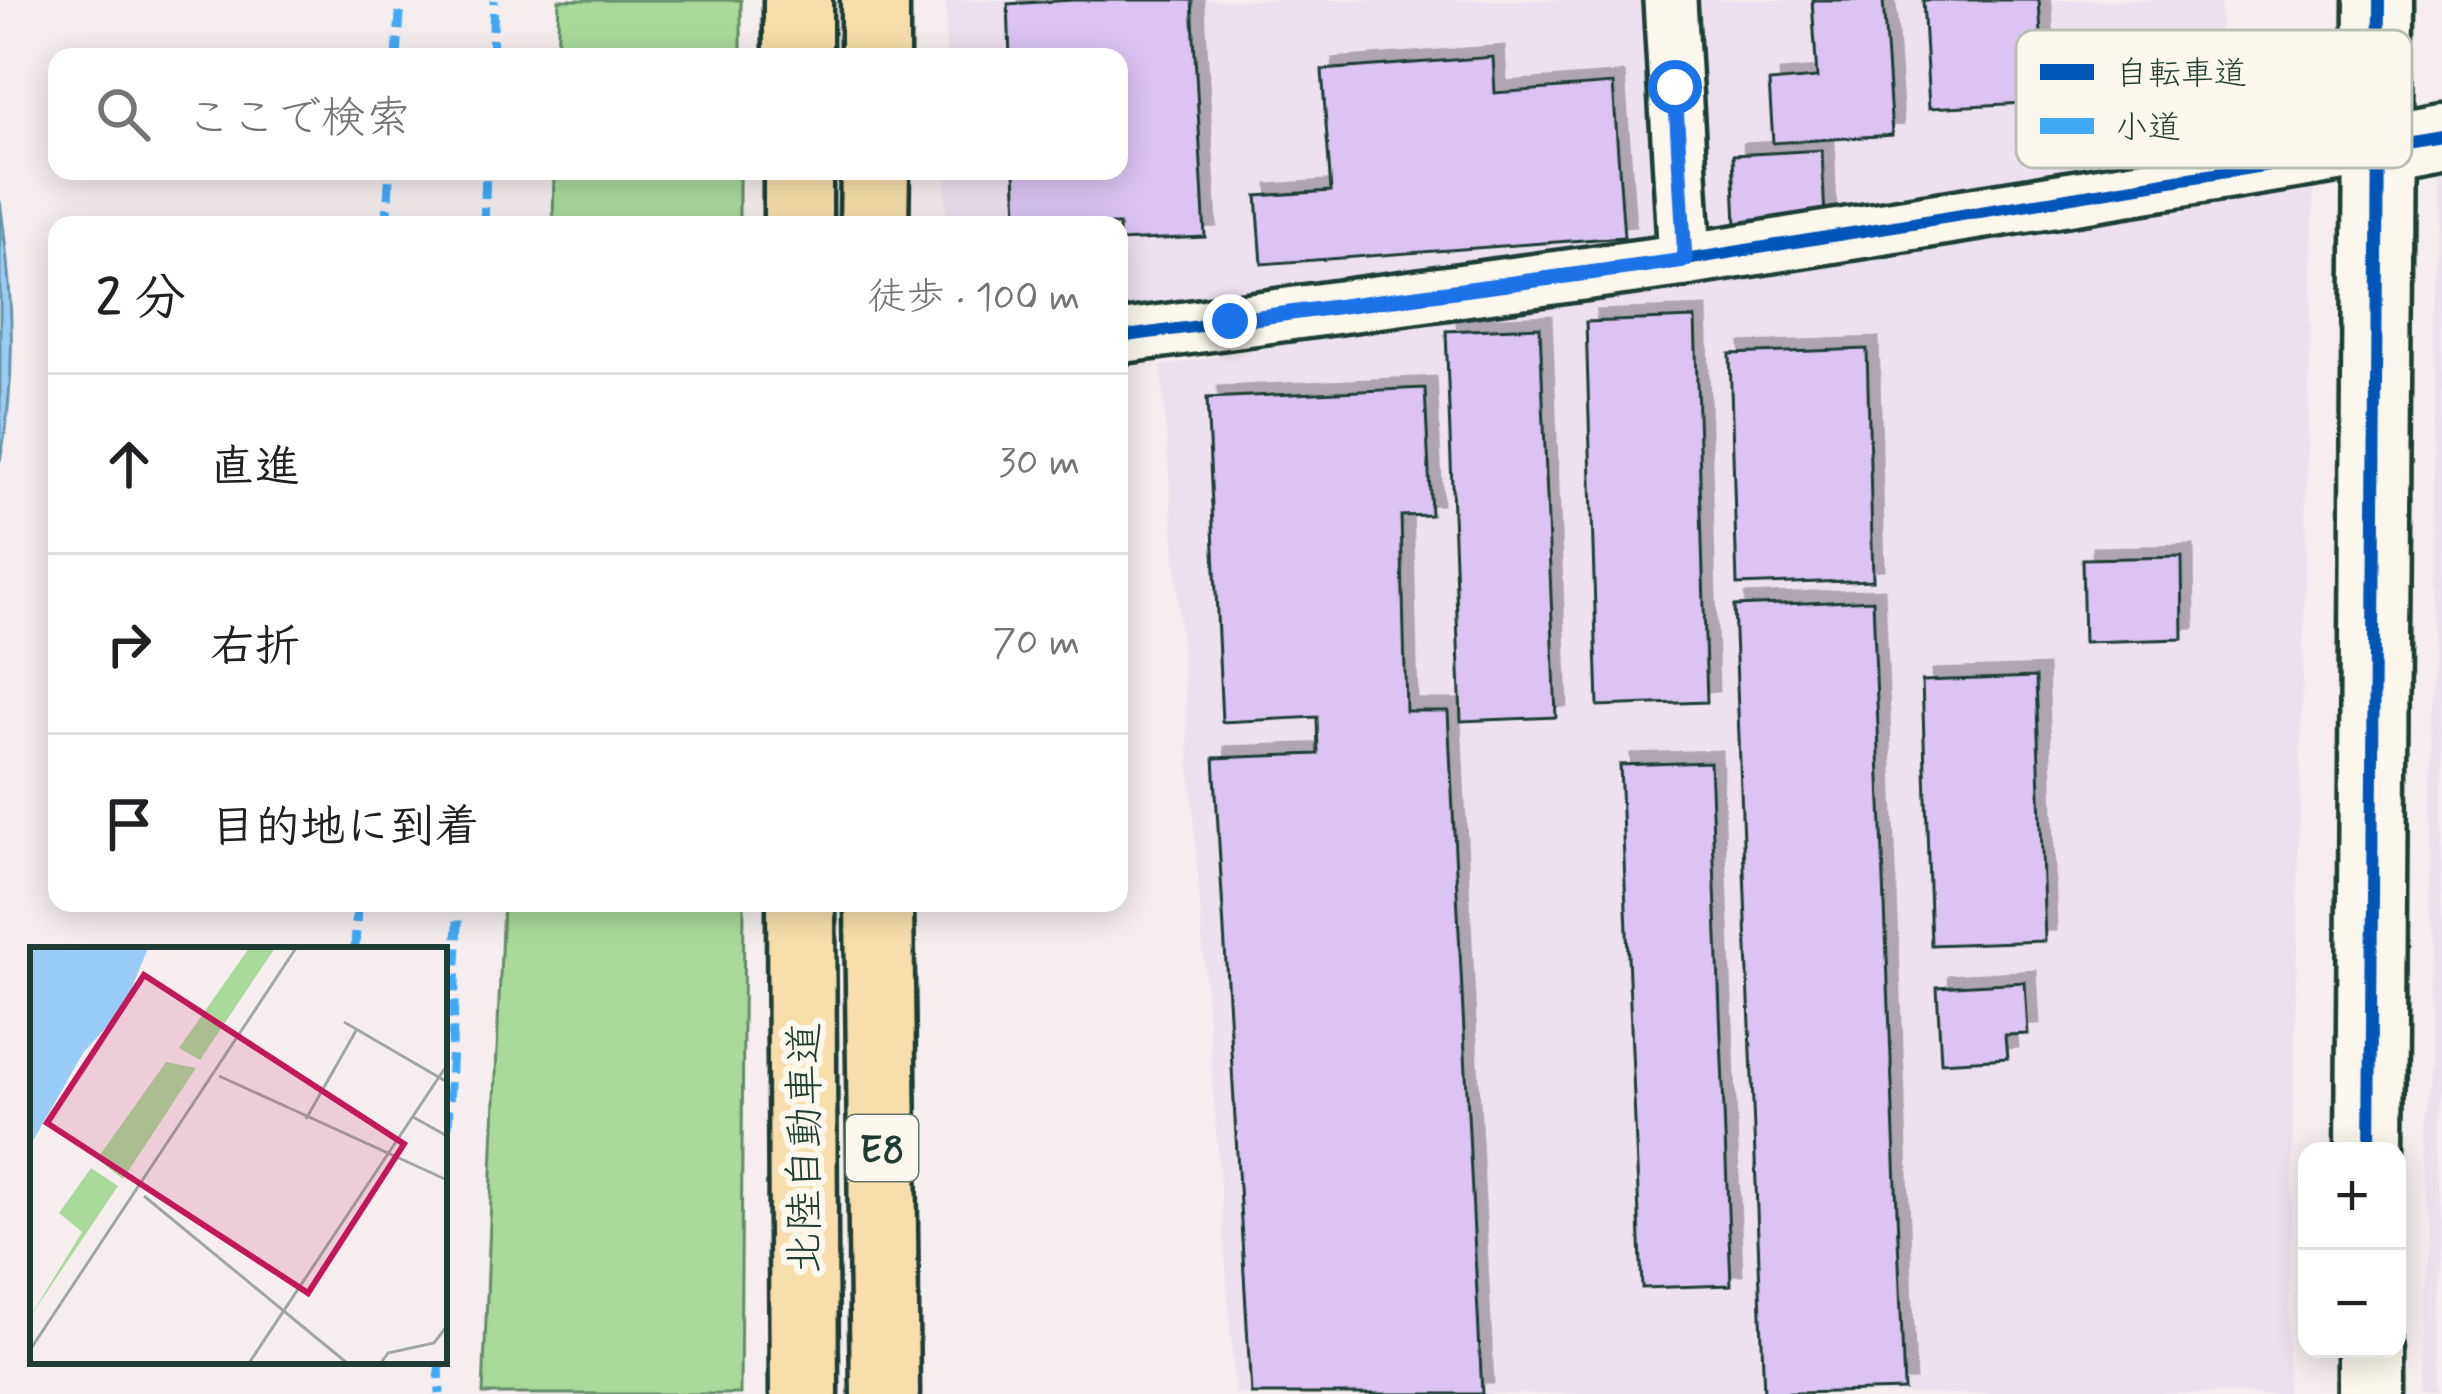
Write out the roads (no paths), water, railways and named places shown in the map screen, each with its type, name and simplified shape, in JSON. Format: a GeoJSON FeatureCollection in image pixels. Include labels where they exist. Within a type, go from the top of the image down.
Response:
{"type":"FeatureCollection","features":[{"type":"Feature","properties":{"kind":"highway"},"geometry":{"type":"LineString","coordinates":[[798,0],[798,48]]}},
{"type":"Feature","properties":{"kind":"highway"},"geometry":{"type":"LineString","coordinates":[[875,0],[875,48]]}},
{"type":"Feature","properties":{"kind":"highway"},"geometry":{"type":"LineString","coordinates":[[798,180],[798,216]]}},
{"type":"Feature","properties":{"kind":"highway"},"geometry":{"type":"LineString","coordinates":[[874,180],[874,216]]}},
{"type":"Feature","properties":{"kind":"highway","name":"北陸自動車道"},"geometry":{"type":"LineString","coordinates":[[801,912],[804,1394]]}},
{"type":"Feature","properties":{"kind":"highway","name":"北陸自動車道"},"geometry":{"type":"LineString","coordinates":[[879,912],[885,1394]]}},
{"type":"Feature","properties":{"kind":"street"},"geometry":{"type":"LineString","coordinates":[[1670,0],[1685,260]]}},
{"type":"Feature","properties":{"kind":"street"},"geometry":{"type":"LineString","coordinates":[[2379,0],[2379,30]]}},
{"type":"Feature","properties":{"kind":"street"},"geometry":{"type":"LineString","coordinates":[[2412,143],[2442,137]]}},
{"type":"Feature","properties":{"kind":"street"},"geometry":{"type":"LineString","coordinates":[[1128,336],[1685,260],[2259,168]]}},
{"type":"Feature","properties":{"kind":"street"},"geometry":{"type":"LineString","coordinates":[[2370,1142],[2378,168]]}},
{"type":"Feature","properties":{"kind":"street"},"geometry":{"type":"LineString","coordinates":[[2371,1358],[2372,1394]]}},
{"type":"Feature","properties":{"kind":"water"},"geometry":{"type":"Polygon","coordinates":[[[0,201],[11,331],[0,461],[0,201]]]}}]}
